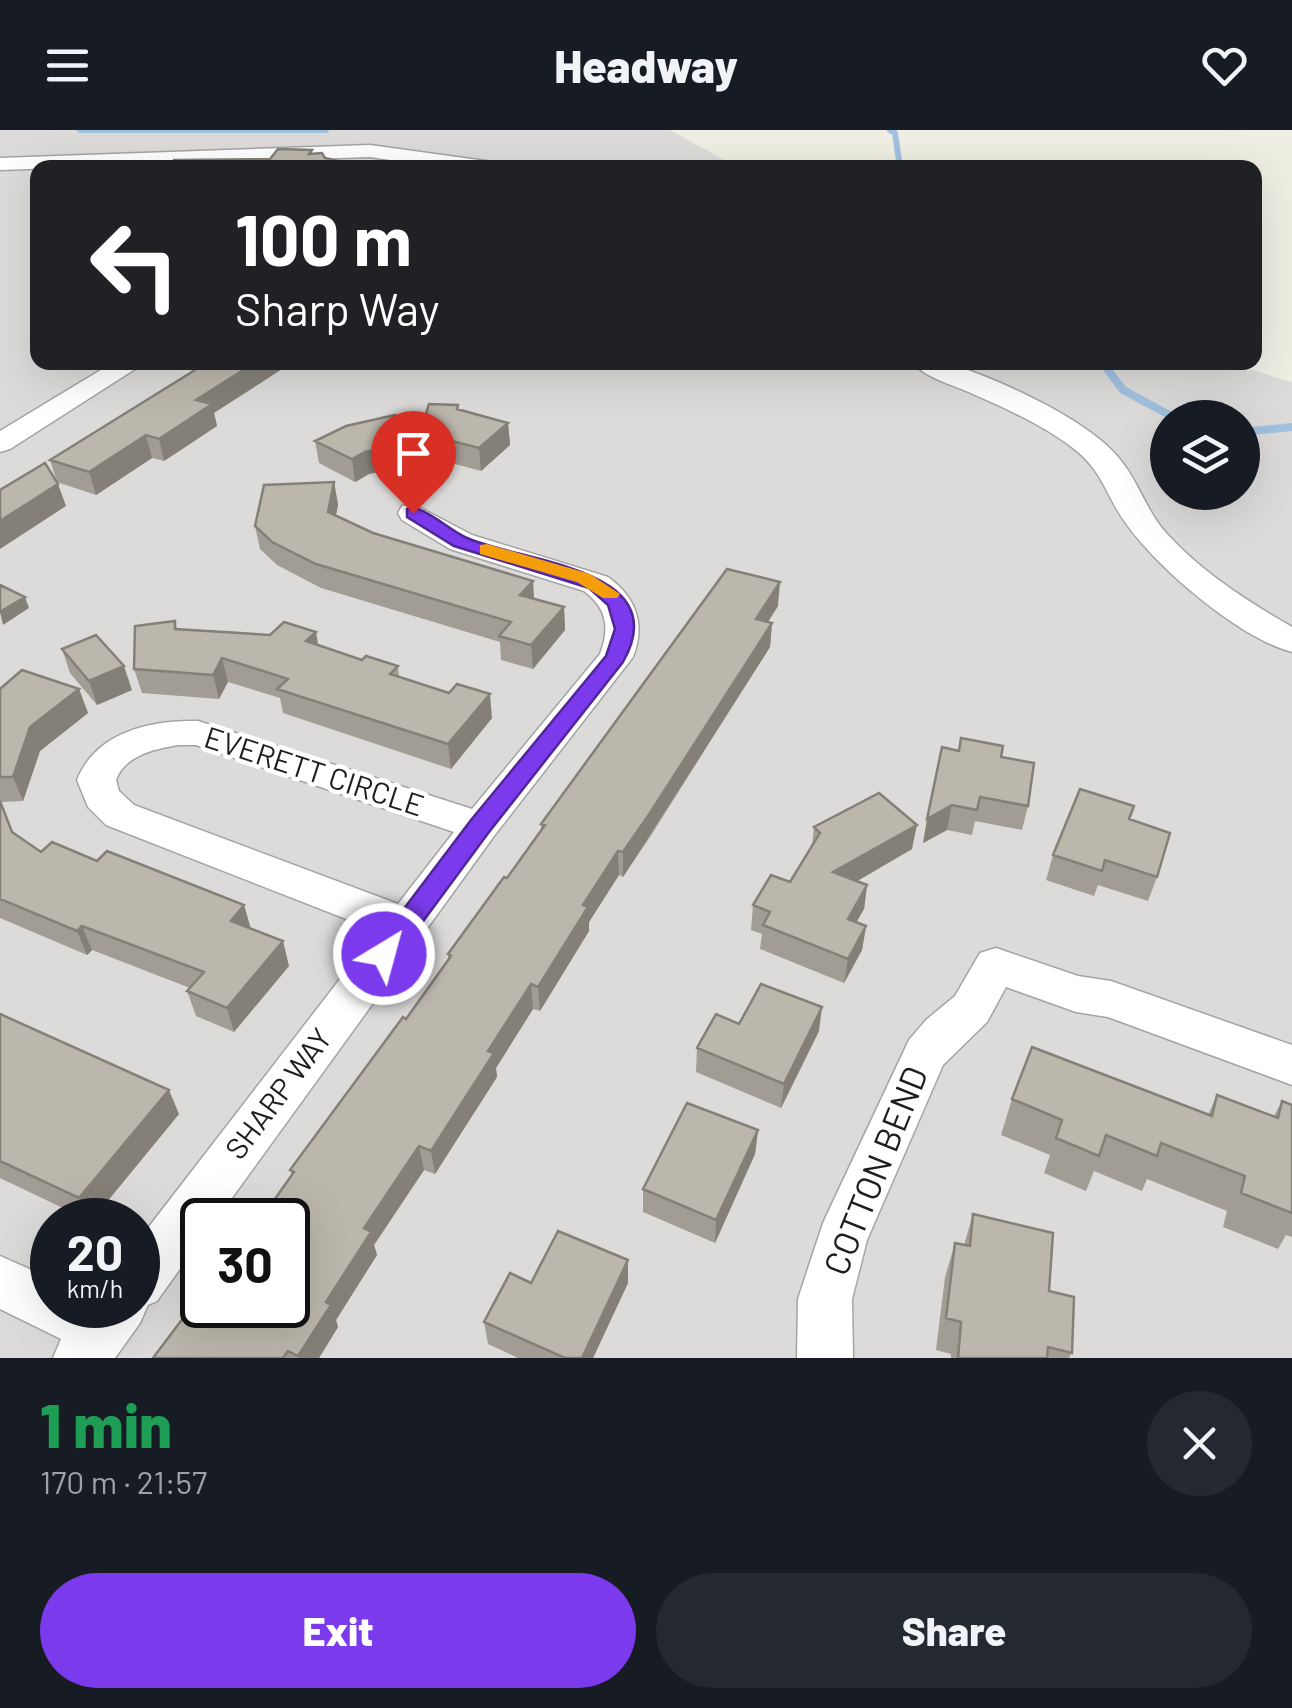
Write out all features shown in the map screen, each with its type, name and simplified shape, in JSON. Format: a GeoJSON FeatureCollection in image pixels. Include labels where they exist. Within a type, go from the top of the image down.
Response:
{"type":"FeatureCollection","features":[{"type":"Feature","properties":{"kind":"street"},"geometry":{"type":"LineString","coordinates":[[114,160],[370,151],[435,160]]}},
{"type":"Feature","properties":{"kind":"street"},"geometry":{"type":"LineString","coordinates":[[0,164],[30,163]]}},
{"type":"Feature","properties":{"kind":"street"},"geometry":{"type":"LineString","coordinates":[[0,443],[120,370]]}},
{"type":"Feature","properties":{"kind":"street"},"geometry":{"type":"LineString","coordinates":[[942,370],[1070,432],[1114,468],[1135,516],[1164,550],[1220,600],[1292,641]]}},
{"type":"Feature","properties":{"kind":"street","name":"SHARP WAY"},"geometry":{"type":"LineString","coordinates":[[160,1253],[480,826],[616,657],[626,629],[624,616],[609,592],[596,584],[461,542],[413,513]]}},
{"type":"Feature","properties":{"kind":"street","name":"EVERETT CIRCLE"},"geometry":{"type":"LineString","coordinates":[[406,924],[120,815],[98,796],[95,784],[100,772],[124,746],[143,737],[181,731],[198,733],[480,826]]}},
{"type":"Feature","properties":{"kind":"street","name":"COTTON BEND"},"geometry":{"type":"LineString","coordinates":[[825,1358],[825,1299],[841,1240],[925,1054],[942,1032],[971,1009],[996,964],[1076,994],[1111,998],[1292,1065]]}},
{"type":"Feature","properties":{"kind":"street"},"geometry":{"type":"LineString","coordinates":[[0,1280],[101,1331]]}},
{"type":"Feature","properties":{"kind":"shaded area"},"geometry":{"type":"Polygon","coordinates":[[[0,130],[670,130],[724,160],[30,160],[30,370],[1252,370],[1292,382],[1292,1358],[0,1358],[0,130]]]}},
{"type":"Feature","properties":{"kind":"building"},"geometry":{"type":"Polygon","coordinates":[[[278,149],[312,150],[309,154],[322,153],[334,160],[174,160],[270,159],[278,149]]]}},
{"type":"Feature","properties":{"kind":"building"},"geometry":{"type":"Polygon","coordinates":[[[195,370],[243,370],[196,400],[212,404],[159,439],[146,435],[89,472],[50,460],[195,370]]]}},
{"type":"Feature","properties":{"kind":"building"},"geometry":{"type":"Polygon","coordinates":[[[429,404],[458,405],[457,409],[508,423],[479,448],[420,433],[429,404]]]}},
{"type":"Feature","properties":{"kind":"building"},"geometry":{"type":"Polygon","coordinates":[[[395,415],[412,442],[365,452],[352,459],[315,441],[346,426],[395,415]]]}},
{"type":"Feature","properties":{"kind":"building"},"geometry":{"type":"Polygon","coordinates":[[[45,463],[58,484],[0,521],[0,490],[45,463]]]}},
{"type":"Feature","properties":{"kind":"building"},"geometry":{"type":"Polygon","coordinates":[[[334,482],[328,512],[373,533],[533,581],[520,595],[564,607],[531,645],[499,636],[511,622],[316,564],[272,542],[255,526],[264,485],[334,482]]]}},
{"type":"Feature","properties":{"kind":"building"},"geometry":{"type":"Polygon","coordinates":[[[727,569],[780,582],[756,619],[772,623],[650,813],[623,852],[618,851],[583,905],[588,907],[538,987],[531,984],[488,1051],[494,1053],[431,1151],[419,1146],[364,1228],[371,1232],[326,1302],[331,1305],[298,1356],[288,1351],[283,1358],[153,1358],[180,1322],[180,1328],[310,1328],[310,1198],[276,1198],[294,1172],[290,1170],[403,1017],[406,1019],[451,956],[448,954],[545,825],[541,824],[727,569]]]}},
{"type":"Feature","properties":{"kind":"building"},"geometry":{"type":"Polygon","coordinates":[[[0,585],[25,597],[0,612],[0,585]]]}},
{"type":"Feature","properties":{"kind":"building"},"geometry":{"type":"Polygon","coordinates":[[[175,621],[175,629],[270,635],[284,622],[316,632],[306,641],[362,660],[366,656],[398,666],[390,674],[449,693],[457,684],[490,694],[448,744],[277,689],[288,679],[222,658],[213,675],[134,669],[135,626],[175,621]]]}},
{"type":"Feature","properties":{"kind":"building"},"geometry":{"type":"Polygon","coordinates":[[[96,635],[124,666],[89,681],[62,649],[96,635]]]}},
{"type":"Feature","properties":{"kind":"building"},"geometry":{"type":"Polygon","coordinates":[[[22,670],[79,689],[30,727],[13,777],[0,777],[0,689],[22,670]]]}},
{"type":"Feature","properties":{"kind":"building"},"geometry":{"type":"Polygon","coordinates":[[[961,738],[1003,746],[1001,757],[1034,763],[1028,806],[980,797],[977,810],[952,805],[927,819],[942,747],[959,751],[961,738]]]}},
{"type":"Feature","properties":{"kind":"building"},"geometry":{"type":"Polygon","coordinates":[[[1080,789],[1134,806],[1129,819],[1170,833],[1157,877],[1105,860],[1102,871],[1053,855],[1080,789]]]}},
{"type":"Feature","properties":{"kind":"building"},"geometry":{"type":"Polygon","coordinates":[[[879,793],[917,825],[833,872],[867,885],[848,919],[866,926],[848,959],[763,925],[770,912],[753,905],[771,875],[790,882],[820,833],[814,827],[879,793]]]}},
{"type":"Feature","properties":{"kind":"building"},"geometry":{"type":"Polygon","coordinates":[[[0,801],[12,832],[41,852],[52,842],[97,861],[107,851],[244,905],[231,921],[283,941],[227,1008],[187,991],[204,972],[82,926],[77,931],[0,899],[0,801]]]}},
{"type":"Feature","properties":{"kind":"building"},"geometry":{"type":"Polygon","coordinates":[[[761,984],[822,1007],[784,1084],[697,1048],[716,1014],[739,1024],[761,984]]]}},
{"type":"Feature","properties":{"kind":"building"},"geometry":{"type":"Polygon","coordinates":[[[0,1014],[169,1090],[79,1198],[0,1161],[0,1014]]]}},
{"type":"Feature","properties":{"kind":"building"},"geometry":{"type":"Polygon","coordinates":[[[1032,1047],[1212,1116],[1217,1095],[1278,1118],[1282,1101],[1292,1105],[1292,1213],[1241,1193],[1245,1176],[1161,1143],[1157,1156],[1106,1135],[1099,1156],[1056,1138],[1062,1120],[1012,1099],[1032,1047]]]}},
{"type":"Feature","properties":{"kind":"building"},"geometry":{"type":"Polygon","coordinates":[[[687,1103],[758,1130],[716,1220],[643,1189],[687,1103]]]}},
{"type":"Feature","properties":{"kind":"building"},"geometry":{"type":"Polygon","coordinates":[[[973,1214],[1053,1233],[1049,1291],[1074,1297],[1072,1353],[1048,1347],[1047,1358],[958,1358],[961,1322],[946,1318],[955,1243],[970,1246],[973,1214]]]}},
{"type":"Feature","properties":{"kind":"building"},"geometry":{"type":"Polygon","coordinates":[[[558,1231],[628,1260],[582,1358],[565,1358],[484,1322],[510,1273],[531,1283],[558,1231]]]}},
{"type":"Feature","properties":{"kind":"waterway"},"geometry":{"type":"LineString","coordinates":[[80,130],[326,130]]}},
{"type":"Feature","properties":{"kind":"waterway"},"geometry":{"type":"LineString","coordinates":[[890,130],[895,133],[899,160]]}},
{"type":"Feature","properties":{"kind":"waterway"},"geometry":{"type":"LineString","coordinates":[[1108,370],[1123,390],[1150,405]]}},
{"type":"Feature","properties":{"kind":"waterway"},"geometry":{"type":"LineString","coordinates":[[1260,430],[1292,427]]}},
{"type":"Feature","properties":{"kind":"slow traffic"},"geometry":{"type":"LineString","coordinates":[[487,550],[584,578],[610,594]]}},
{"type":"Feature","properties":{"kind":"route"},"geometry":{"type":"LineString","coordinates":[[384,954],[480,826],[616,657],[626,629],[618,603],[596,584],[461,542],[413,513]]}}]}
